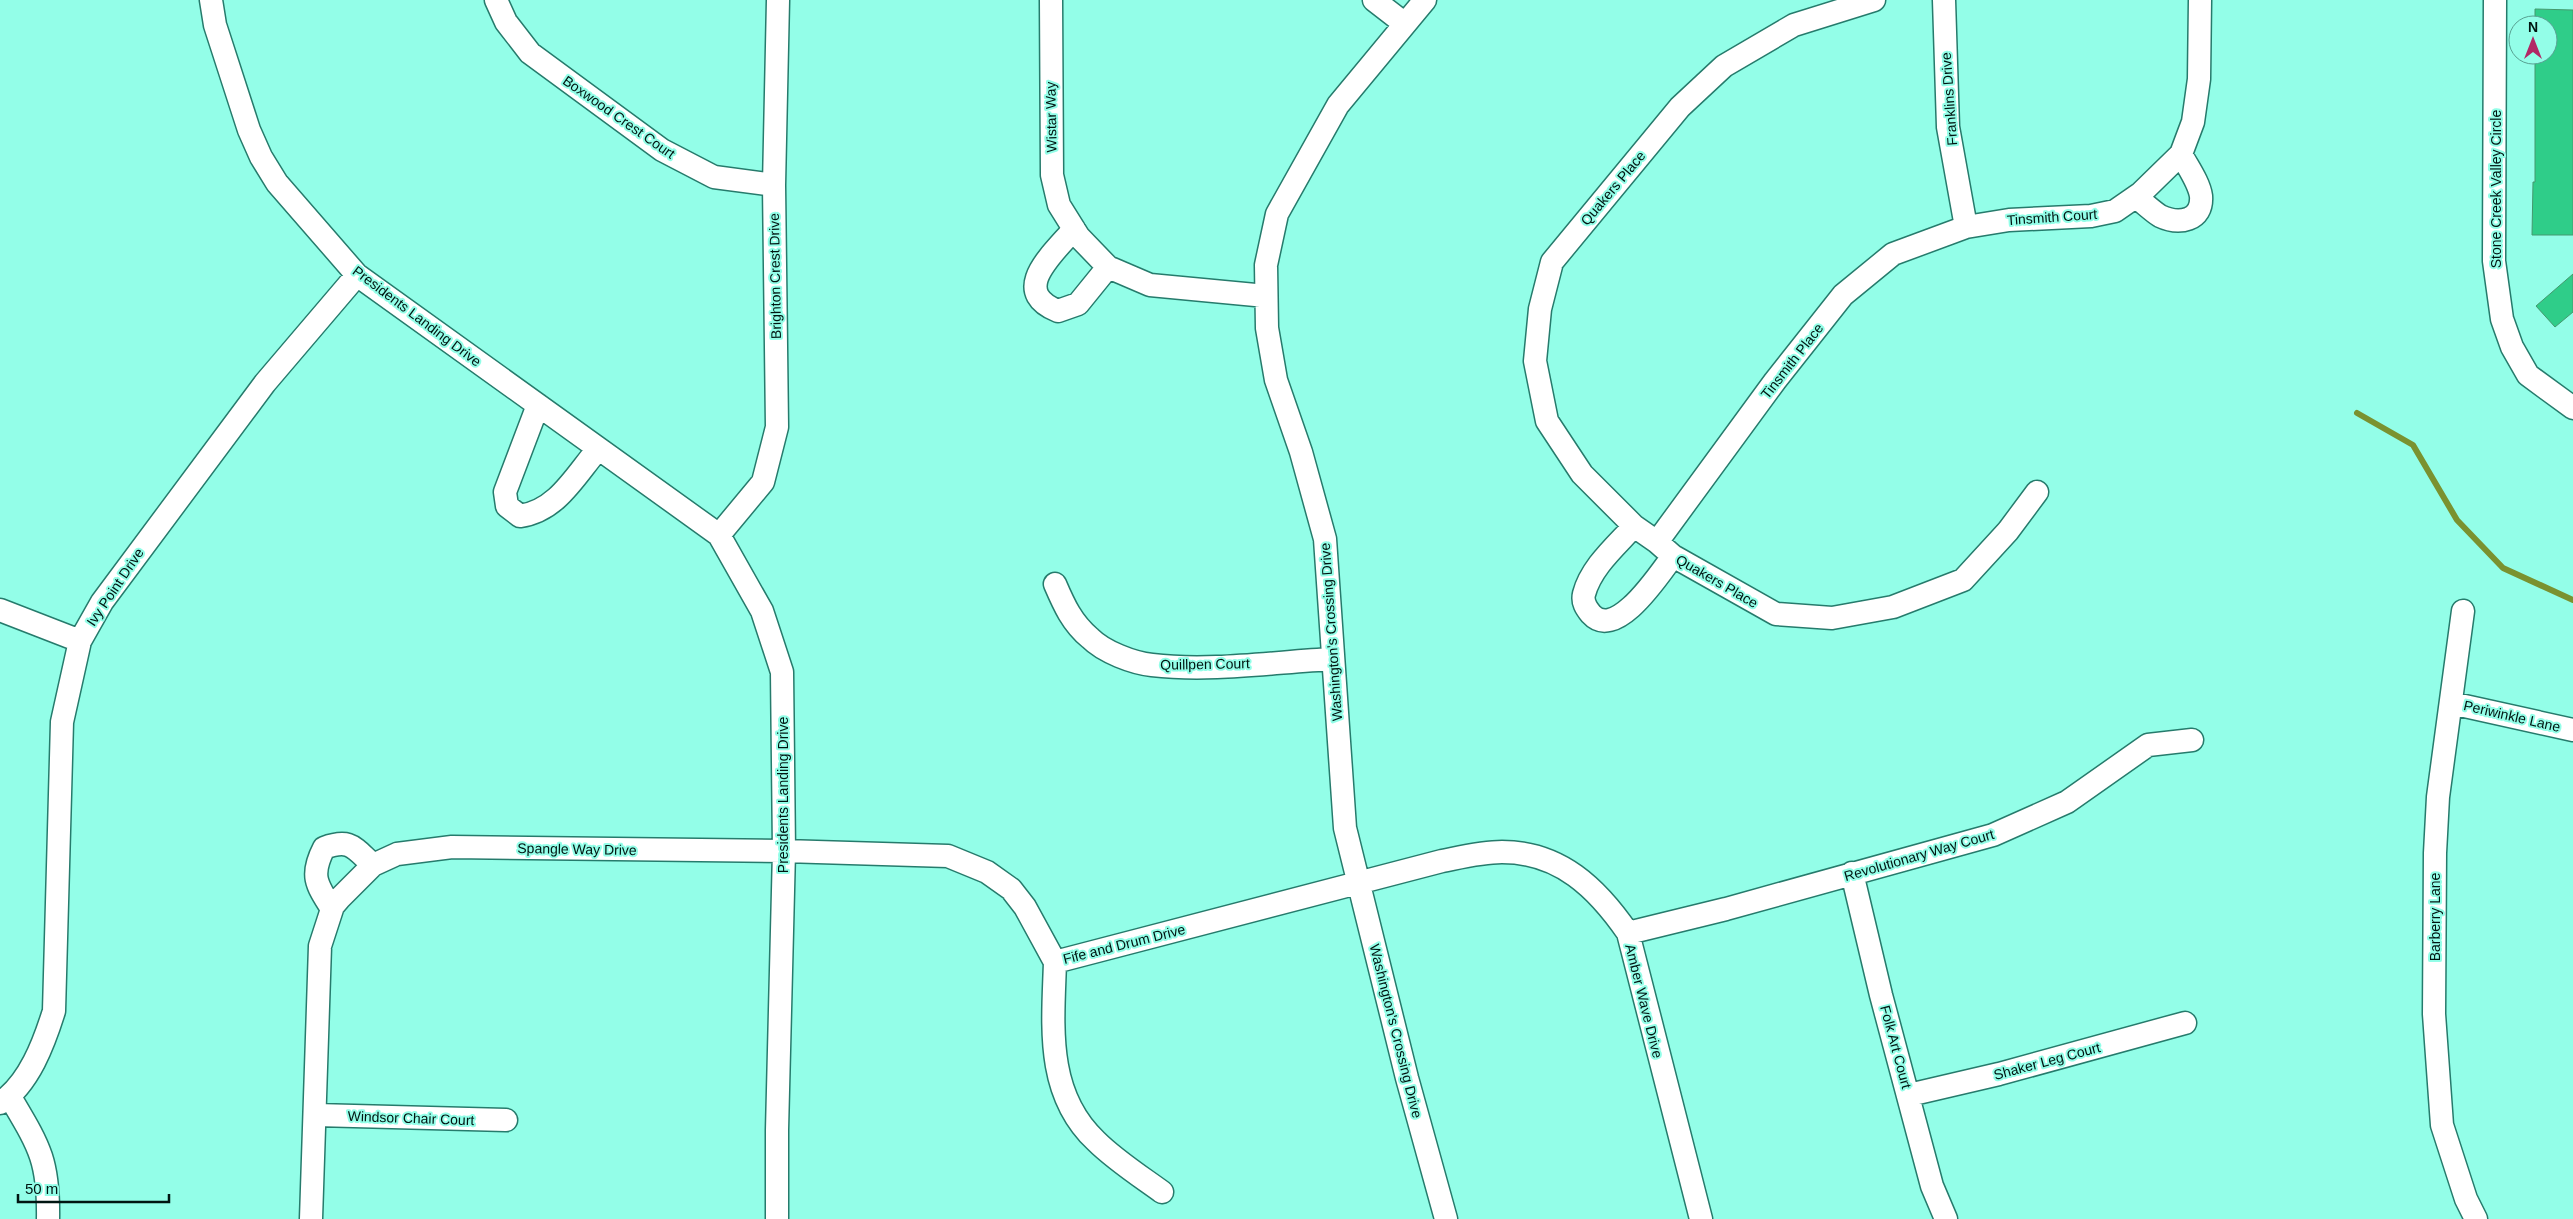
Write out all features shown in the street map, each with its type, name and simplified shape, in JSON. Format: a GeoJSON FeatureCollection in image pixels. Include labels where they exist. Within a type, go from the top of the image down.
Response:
{"type":"FeatureCollection","features":[{"type":"Feature","properties":{"kind":"street","name":"Presidents Landing Drive"},"geometry":{"type":"LineString","coordinates":[[211,0],[216,25],[249,130],[261,157],[276,183],[357,275],[719,535],[762,611],[782,672],[784,851],[777,1130],[777,1219]]}},
{"type":"Feature","properties":{"kind":"street","name":"Boxwood Crest Court"},"geometry":{"type":"LineString","coordinates":[[496,0],[506,22],[530,52],[662,150],[714,177],[774,185]]}},
{"type":"Feature","properties":{"kind":"street","name":"Brighton Crest Drive"},"geometry":{"type":"LineString","coordinates":[[719,535],[763,482],[777,427],[774,185],[778,0]]}},
{"type":"Feature","properties":{"kind":"street","name":"Wistar Way"},"geometry":{"type":"LineString","coordinates":[[1052,0],[1052,175],[1059,205],[1074,229],[1108,267],[1150,285],[1266,296]]}},
{"type":"Feature","properties":{"kind":"street"},"geometry":{"type":"LineString","coordinates":[[1374,0],[1405,24]]}},
{"type":"Feature","properties":{"kind":"street","name":"Washington's Crossing Drive"},"geometry":{"type":"LineString","coordinates":[[1426,0],[1338,105],[1281,206],[1277,214],[1266,265],[1266,296],[1267,328],[1276,380],[1300,452],[1325,539],[1345,828],[1446,1219]]}},
{"type":"Feature","properties":{"kind":"street","name":"Quakers Place"},"geometry":{"type":"LineString","coordinates":[[1874,0],[1794,25],[1724,66],[1680,107],[1552,262],[1540,309],[1535,361],[1547,421],[1582,474],[1634,526],[1665,549],[1776,614],[1832,618],[1893,607],[1963,580],[2008,532],[2037,492]]}},
{"type":"Feature","properties":{"kind":"street","name":"Franklins Drive"},"geometry":{"type":"LineString","coordinates":[[1944,0],[1948,127],[1966,227]]}},
{"type":"Feature","properties":{"kind":"street","name":"Tinsmith Court"},"geometry":{"type":"LineString","coordinates":[[1966,227],[2009,220],[2091,216],[2115,211],[2136,197],[2181,154],[2193,122],[2199,79],[2200,0]]}},
{"type":"Feature","properties":{"kind":"street","name":"Stone Creek Valley Circle"},"geometry":{"type":"LineString","coordinates":[[2495,0],[2494,261],[2502,318],[2512,347],[2528,375],[2573,408]]}},
{"type":"Feature","properties":{"kind":"street"},"geometry":{"type":"LineString","coordinates":[[2136,197],[2161,216],[2181,220],[2194,217],[2200,212],[2201,195],[2181,154]]}},
{"type":"Feature","properties":{"kind":"street","name":"Tinsmith Place"},"geometry":{"type":"LineString","coordinates":[[1634,526],[1594,572],[1584,595],[1584,604],[1595,618],[1608,621],[1624,614],[1650,588],[1665,549],[1775,382],[1843,295],[1893,254],[1966,227]]}},
{"type":"Feature","properties":{"kind":"street"},"geometry":{"type":"LineString","coordinates":[[1074,229],[1036,273],[1035,289],[1044,306],[1058,311],[1078,304],[1108,267]]}},
{"type":"Feature","properties":{"kind":"street","name":"Ivy Point Drive"},"geometry":{"type":"LineString","coordinates":[[5,1100],[35,1060],[54,1011],[62,722],[80,641],[102,602],[265,383],[357,275]]}},
{"type":"Feature","properties":{"kind":"street"},"geometry":{"type":"LineString","coordinates":[[538,405],[504,492],[507,506],[520,516],[535,514],[553,504],[598,449]]}},
{"type":"Feature","properties":{"kind":"street","name":"Quillpen Court"},"geometry":{"type":"LineString","coordinates":[[1055,584],[1069,616],[1091,640],[1120,656],[1151,665],[1202,667],[1332,659]]}},
{"type":"Feature","properties":{"kind":"street"},"geometry":{"type":"LineString","coordinates":[[0,610],[80,641]]}},
{"type":"Feature","properties":{"kind":"street","name":"Barberry Lane"},"geometry":{"type":"LineString","coordinates":[[2463,612],[2438,797],[2435,853],[2434,1014],[2442,1125],[2466,1199],[2476,1219]]}},
{"type":"Feature","properties":{"kind":"street","name":"Periwinkle Lane"},"geometry":{"type":"LineString","coordinates":[[2451,703],[2573,730]]}},
{"type":"Feature","properties":{"kind":"street","name":"Revolutionary Way Court"},"geometry":{"type":"LineString","coordinates":[[1628,933],[1726,909],[1993,835],[2067,802],[2148,745],[2192,740]]}},
{"type":"Feature","properties":{"kind":"street"},"geometry":{"type":"LineString","coordinates":[[332,909],[317,885],[316,865],[324,848],[339,842],[351,846],[373,865]]}},
{"type":"Feature","properties":{"kind":"street","name":"Spangle Way Drive"},"geometry":{"type":"LineString","coordinates":[[311,1219],[316,1115],[320,946],[332,909],[339,899],[373,865],[397,854],[452,847],[784,851]]}},
{"type":"Feature","properties":{"kind":"street","name":"Fife and Drum Drive"},"geometry":{"type":"LineString","coordinates":[[784,851],[948,856],[987,872],[1011,889],[1025,908],[1055,962],[1358,884]]}},
{"type":"Feature","properties":{"kind":"street","name":"Amber Wave Drive"},"geometry":{"type":"LineString","coordinates":[[1358,884],[1442,861],[1502,852],[1525,854],[1551,860],[1571,873],[1608,904],[1628,933],[1701,1219]]}},
{"type":"Feature","properties":{"kind":"street","name":"Folk Art Court"},"geometry":{"type":"LineString","coordinates":[[1852,874],[1881,995],[1932,1186],[1946,1219]]}},
{"type":"Feature","properties":{"kind":"street"},"geometry":{"type":"LineString","coordinates":[[1055,962],[1052,1044],[1056,1070],[1067,1104],[1095,1140],[1162,1192]]}},
{"type":"Feature","properties":{"kind":"street","name":"Shaker Leg Court"},"geometry":{"type":"LineString","coordinates":[[1909,1096],[2185,1024]]}},
{"type":"Feature","properties":{"kind":"street"},"geometry":{"type":"LineString","coordinates":[[5,1100],[39,1146],[49,1189],[48,1219]]}},
{"type":"Feature","properties":{"kind":"street","name":"Windsor Chair Court"},"geometry":{"type":"LineString","coordinates":[[316,1115],[506,1120]]}},
{"type":"Feature","properties":{"kind":"building"},"geometry":{"type":"Polygon","coordinates":[[[2535,9],[2573,10],[2573,235],[2532,235],[2533,182],[2535,182],[2535,65],[2558,65],[2558,15],[2535,15],[2535,9]]]}},
{"type":"Feature","properties":{"kind":"building"},"geometry":{"type":"Polygon","coordinates":[[[2573,274],[2573,312],[2555,327],[2536,306],[2573,274]]]}},
{"type":"Feature","properties":{"kind":"waterway"},"geometry":{"type":"LineString","coordinates":[[2357,413],[2413,445],[2457,520],[2503,568],[2573,600]]}}]}
